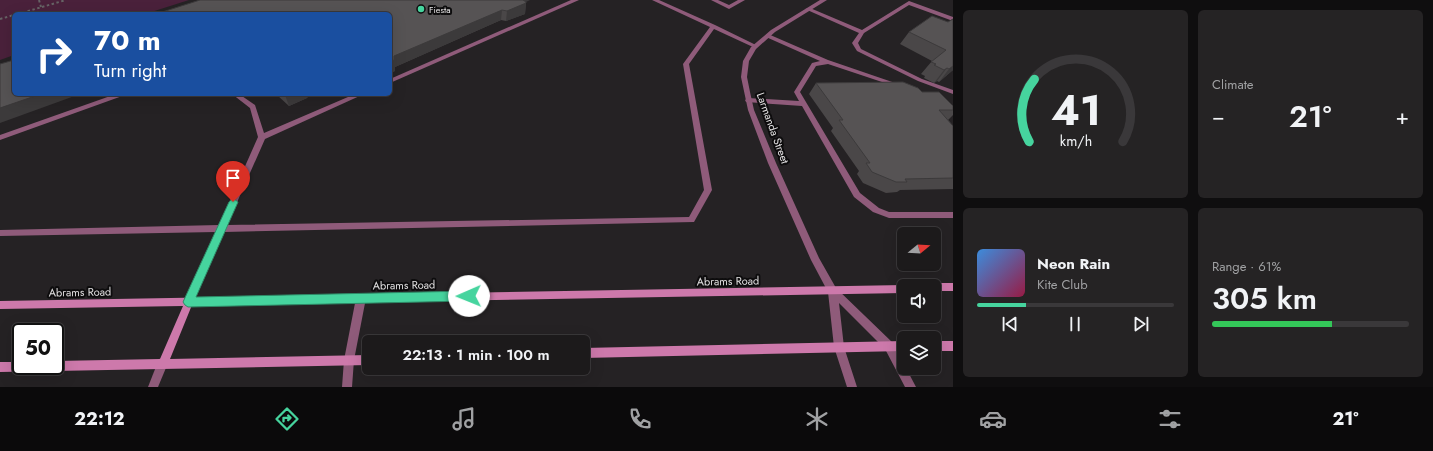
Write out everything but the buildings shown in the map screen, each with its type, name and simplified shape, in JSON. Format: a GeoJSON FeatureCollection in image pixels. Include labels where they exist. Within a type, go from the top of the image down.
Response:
{"type":"FeatureCollection","features":[{"type":"Feature","properties":{"kind":"main road"},"geometry":{"type":"LineString","coordinates":[[941,287],[953,287]]}},
{"type":"Feature","properties":{"kind":"main road","name":"Abrams Road"},"geometry":{"type":"LineString","coordinates":[[0,305],[897,289]]}},
{"type":"Feature","properties":{"kind":"main road"},"geometry":{"type":"LineString","coordinates":[[163,363],[188,302]]}},
{"type":"Feature","properties":{"kind":"main road"},"geometry":{"type":"LineString","coordinates":[[590,353],[897,346]]}},
{"type":"Feature","properties":{"kind":"main road"},"geometry":{"type":"LineString","coordinates":[[941,346],[953,346]]}},
{"type":"Feature","properties":{"kind":"main road"},"geometry":{"type":"LineString","coordinates":[[0,368],[163,363],[362,360]]}},
{"type":"Feature","properties":{"kind":"street"},"geometry":{"type":"LineString","coordinates":[[392,80],[576,0]]}},
{"type":"Feature","properties":{"kind":"street"},"geometry":{"type":"LineString","coordinates":[[655,0],[755,46]]}},
{"type":"Feature","properties":{"kind":"street"},"geometry":{"type":"LineString","coordinates":[[714,0],[730,7],[742,0]]}},
{"type":"Feature","properties":{"kind":"street","name":"Larmanda Street"},"geometry":{"type":"LineString","coordinates":[[824,0],[808,9],[755,46],[746,61],[744,77],[748,100],[772,163],[815,260],[833,291],[889,346],[912,387]]}},
{"type":"Feature","properties":{"kind":"street"},"geometry":{"type":"LineString","coordinates":[[953,19],[909,4],[862,32],[855,43],[859,50],[920,80],[953,92]]}},
{"type":"Feature","properties":{"kind":"street"},"geometry":{"type":"LineString","coordinates":[[808,9],[862,32]]}},
{"type":"Feature","properties":{"kind":"street"},"geometry":{"type":"LineString","coordinates":[[0,233],[691,220],[708,190],[686,64],[712,26]]}},
{"type":"Feature","properties":{"kind":"street"},"geometry":{"type":"LineString","coordinates":[[768,36],[828,62],[909,89]]}},
{"type":"Feature","properties":{"kind":"street"},"geometry":{"type":"LineString","coordinates":[[828,62],[814,64],[806,74],[797,92],[857,195],[876,210],[889,215],[953,215]]}},
{"type":"Feature","properties":{"kind":"street"},"geometry":{"type":"LineString","coordinates":[[0,138],[117,96]]}},
{"type":"Feature","properties":{"kind":"street"},"geometry":{"type":"LineString","coordinates":[[188,302],[262,137],[253,108],[238,96]]}},
{"type":"Feature","properties":{"kind":"street"},"geometry":{"type":"LineString","coordinates":[[262,137],[356,96]]}},
{"type":"Feature","properties":{"kind":"street"},"geometry":{"type":"LineString","coordinates":[[748,100],[804,104]]}},
{"type":"Feature","properties":{"kind":"street","name":"Larmanda Street"},"geometry":{"type":"LineString","coordinates":[[833,291],[839,347],[852,387]]}},
{"type":"Feature","properties":{"kind":"street"},"geometry":{"type":"LineString","coordinates":[[347,387],[349,360],[361,298]]}},
{"type":"Feature","properties":{"kind":"street"},"geometry":{"type":"LineString","coordinates":[[153,387],[163,363]]}},
{"type":"Feature","properties":{"kind":"path"},"geometry":{"type":"LineString","coordinates":[[40,0],[41,7]]}},
{"type":"Feature","properties":{"kind":"path"},"geometry":{"type":"LineString","coordinates":[[25,12],[66,0]]}},
{"type":"Feature","properties":{"kind":"path"},"geometry":{"type":"LineString","coordinates":[[0,19],[12,16]]}},
{"type":"Feature","properties":{"kind":"shaded area"},"geometry":{"type":"Polygon","coordinates":[[[0,0],[189,0],[151,12],[12,12],[12,56],[0,60],[0,0]]]}},
{"type":"Feature","properties":{"kind":"place","name":"Fiesta"},"geometry":{"type":"Point","coordinates":[421,9]}},
{"type":"Feature","properties":{"kind":"route"},"geometry":{"type":"LineString","coordinates":[[233,202],[188,302],[469,296]]}}]}
